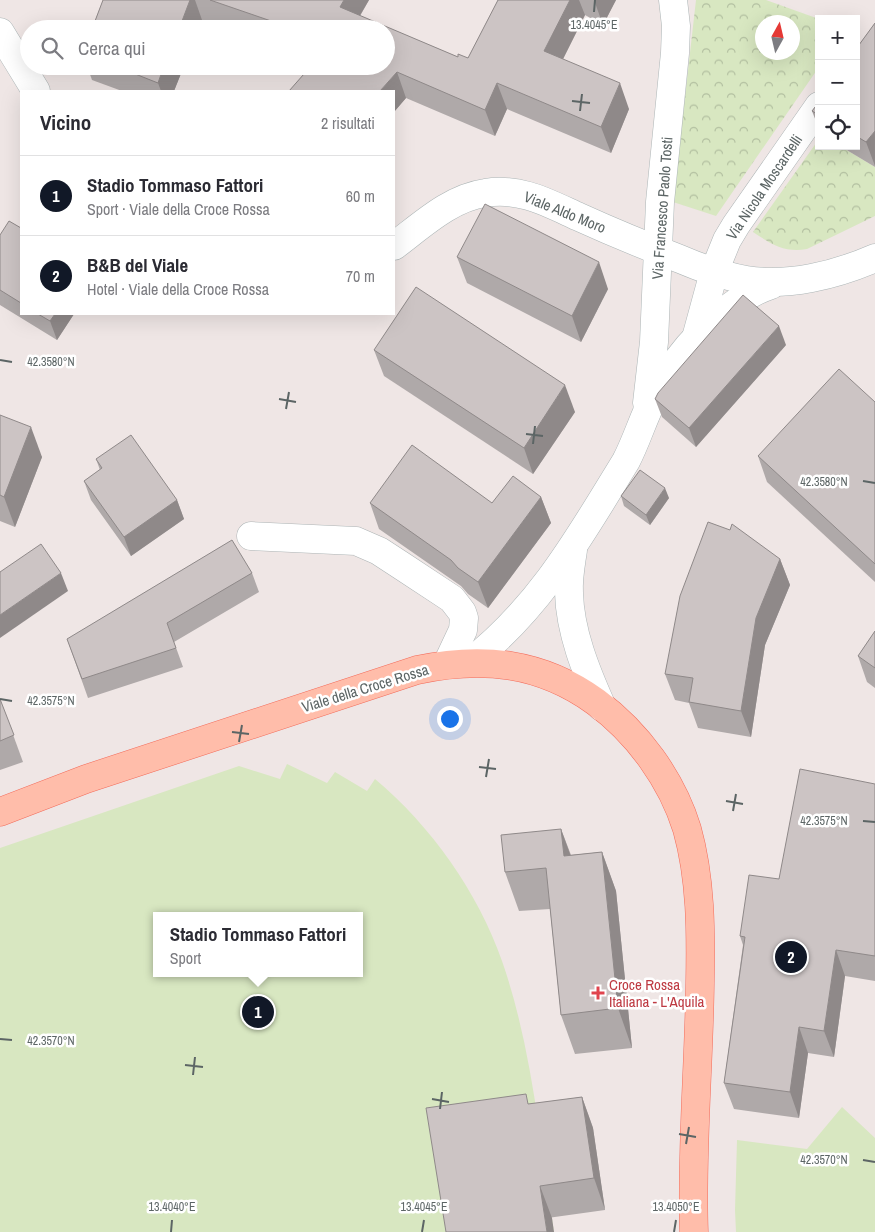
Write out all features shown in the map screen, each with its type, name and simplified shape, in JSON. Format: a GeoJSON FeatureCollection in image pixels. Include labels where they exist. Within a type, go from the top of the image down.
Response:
{"type":"FeatureCollection","features":[{"type":"Feature","properties":{"kind":"main road","name":"Viale della Croce Rossa"},"geometry":{"type":"LineString","coordinates":[[0,812],[86,779],[403,673],[458,663],[499,664],[537,672],[576,689],[602,706],[629,731],[656,764],[678,806],[687,829],[692,852],[697,881],[701,955],[694,1232]]}},
{"type":"Feature","properties":{"kind":"street","name":"Via Francesco Paolo Tosti"},"geometry":{"type":"LineString","coordinates":[[645,417],[654,342],[660,202],[675,53],[676,26],[673,0]]}},
{"type":"Feature","properties":{"kind":"street"},"geometry":{"type":"LineString","coordinates":[[0,32],[20,65]]}},
{"type":"Feature","properties":{"kind":"street"},"geometry":{"type":"LineString","coordinates":[[26,75],[35,90]]}},
{"type":"Feature","properties":{"kind":"street","name":"Via Nicola Moscardelli"},"geometry":{"type":"LineString","coordinates":[[714,272],[732,232],[815,112]]}},
{"type":"Feature","properties":{"kind":"street","name":"Viale Aldo Moro"},"geometry":{"type":"LineString","coordinates":[[395,245],[455,203],[485,192],[501,192],[533,196],[658,251],[714,272],[746,280],[782,281]]}},
{"type":"Feature","properties":{"kind":"street"},"geometry":{"type":"LineString","coordinates":[[782,281],[825,275],[845,270],[875,258]]}},
{"type":"Feature","properties":{"kind":"street","name":"Via Francesco Paolo Tosti"},"geometry":{"type":"LineString","coordinates":[[696,340],[714,272]]}},
{"type":"Feature","properties":{"kind":"street","name":"Via Francesco Paolo Tosti"},"geometry":{"type":"LineString","coordinates":[[458,663],[491,646],[552,579],[634,447],[645,417],[664,381],[696,340],[719,316],[741,299],[764,287],[782,281]]}},
{"type":"Feature","properties":{"kind":"street"},"geometry":{"type":"LineString","coordinates":[[251,536],[356,541],[379,551],[452,599],[462,612],[464,618],[458,663]]}},
{"type":"Feature","properties":{"kind":"street","name":"Via Francesco Paolo Tosti"},"geometry":{"type":"LineString","coordinates":[[574,546],[569,591],[570,610],[584,665],[602,706]]}},
{"type":"Feature","properties":{"kind":"green space"},"geometry":{"type":"Polygon","coordinates":[[[696,0],[766,0],[815,18],[815,73],[716,216],[673,202],[696,0]]]}},
{"type":"Feature","properties":{"kind":"green space"},"geometry":{"type":"Polygon","coordinates":[[[815,145],[815,150],[847,150],[875,167],[875,216],[807,249],[785,249],[753,232],[815,145]]]}},
{"type":"Feature","properties":{"kind":"green space"},"geometry":{"type":"Polygon","coordinates":[[[287,764],[327,783],[335,772],[367,791],[375,779],[396,797],[415,818],[433,839],[466,885],[492,935],[502,961],[521,1027],[534,1095],[554,1232],[0,1232],[0,848],[239,766],[280,779],[287,764]]]}},
{"type":"Feature","properties":{"kind":"green space"},"geometry":{"type":"Polygon","coordinates":[[[842,1107],[875,1138],[875,1232],[736,1232],[737,1140],[807,1149],[842,1107]]]}},
{"type":"Feature","properties":{"kind":"building"},"geometry":{"type":"Polygon","coordinates":[[[103,0],[190,0],[182,20],[95,20],[103,0]]]}},
{"type":"Feature","properties":{"kind":"building"},"geometry":{"type":"Polygon","coordinates":[[[210,0],[344,0],[340,7],[371,20],[268,20],[210,0]]]}},
{"type":"Feature","properties":{"kind":"building"},"geometry":{"type":"Polygon","coordinates":[[[498,0],[570,0],[544,51],[620,83],[601,127],[497,83],[485,110],[397,72],[395,74],[395,30],[458,57],[458,54],[468,58],[498,0]]]}},
{"type":"Feature","properties":{"kind":"building"},"geometry":{"type":"Polygon","coordinates":[[[875,23],[875,131],[866,142],[860,138],[860,44],[875,23]]]}},
{"type":"Feature","properties":{"kind":"building"},"geometry":{"type":"Polygon","coordinates":[[[138,75],[161,75],[158,83],[138,75]]]}},
{"type":"Feature","properties":{"kind":"building"},"geometry":{"type":"Polygon","coordinates":[[[303,75],[394,75],[381,90],[290,90],[303,75]]]}},
{"type":"Feature","properties":{"kind":"building"},"geometry":{"type":"Polygon","coordinates":[[[485,204],[599,262],[572,316],[457,257],[485,204]]]}},
{"type":"Feature","properties":{"kind":"building"},"geometry":{"type":"Polygon","coordinates":[[[9,221],[20,227],[20,302],[0,290],[0,235],[9,221]]]}},
{"type":"Feature","properties":{"kind":"building"},"geometry":{"type":"Polygon","coordinates":[[[416,287],[565,385],[524,448],[374,350],[416,287]]]}},
{"type":"Feature","properties":{"kind":"building"},"geometry":{"type":"Polygon","coordinates":[[[743,295],[779,326],[689,428],[655,399],[658,393],[743,295]]]}},
{"type":"Feature","properties":{"kind":"building"},"geometry":{"type":"Polygon","coordinates":[[[40,315],[54,315],[50,321],[40,315]]]}},
{"type":"Feature","properties":{"kind":"building"},"geometry":{"type":"Polygon","coordinates":[[[839,369],[875,402],[875,564],[758,456],[839,369]]]}},
{"type":"Feature","properties":{"kind":"building"},"geometry":{"type":"Polygon","coordinates":[[[0,415],[31,427],[4,497],[0,495],[0,415]]]}},
{"type":"Feature","properties":{"kind":"building"},"geometry":{"type":"Polygon","coordinates":[[[131,435],[177,500],[124,537],[84,481],[102,468],[96,459],[131,435]]]}},
{"type":"Feature","properties":{"kind":"building"},"geometry":{"type":"Polygon","coordinates":[[[412,445],[492,503],[513,476],[541,497],[478,582],[458,568],[451,560],[370,503],[412,445]]]}},
{"type":"Feature","properties":{"kind":"building"},"geometry":{"type":"Polygon","coordinates":[[[640,470],[665,488],[646,515],[621,496],[640,470]]]}},
{"type":"Feature","properties":{"kind":"building"},"geometry":{"type":"Polygon","coordinates":[[[708,522],[730,530],[732,524],[780,559],[756,618],[741,711],[689,702],[693,678],[665,674],[680,596],[708,522]]]}},
{"type":"Feature","properties":{"kind":"building"},"geometry":{"type":"Polygon","coordinates":[[[232,540],[252,573],[167,623],[176,648],[82,679],[67,639],[232,540]]]}},
{"type":"Feature","properties":{"kind":"building"},"geometry":{"type":"Polygon","coordinates":[[[41,544],[61,573],[0,615],[0,572],[41,544]]]}},
{"type":"Feature","properties":{"kind":"building"},"geometry":{"type":"Polygon","coordinates":[[[875,631],[875,668],[858,656],[875,631]]]}},
{"type":"Feature","properties":{"kind":"building"},"geometry":{"type":"Polygon","coordinates":[[[0,699],[14,735],[0,741],[0,699]]]}},
{"type":"Feature","properties":{"kind":"building"},"geometry":{"type":"Polygon","coordinates":[[[800,769],[875,784],[875,956],[836,950],[824,1031],[799,1027],[790,1092],[724,1083],[745,937],[740,936],[749,875],[779,879],[800,769]]]}},
{"type":"Feature","properties":{"kind":"building"},"geometry":{"type":"Polygon","coordinates":[[[561,829],[564,856],[602,852],[618,1008],[561,1015],[546,868],[505,872],[501,835],[561,829]]]}},
{"type":"Feature","properties":{"kind":"building"},"geometry":{"type":"Polygon","coordinates":[[[526,1094],[528,1104],[582,1097],[594,1178],[540,1186],[547,1232],[446,1232],[426,1108],[526,1094]]]}},
{"type":"Feature","properties":{"kind":"place","name":"B&B del Viale"},"geometry":{"type":"Point","coordinates":[791,957]}},
{"type":"Feature","properties":{"kind":"place","name":"Croce Rossa Italiana - L'Aquila"},"geometry":{"type":"Point","coordinates":[598,993]}},
{"type":"Feature","properties":{"kind":"place","name":"Stadio Tommaso Fattori"},"geometry":{"type":"Point","coordinates":[258,1012]}}]}
